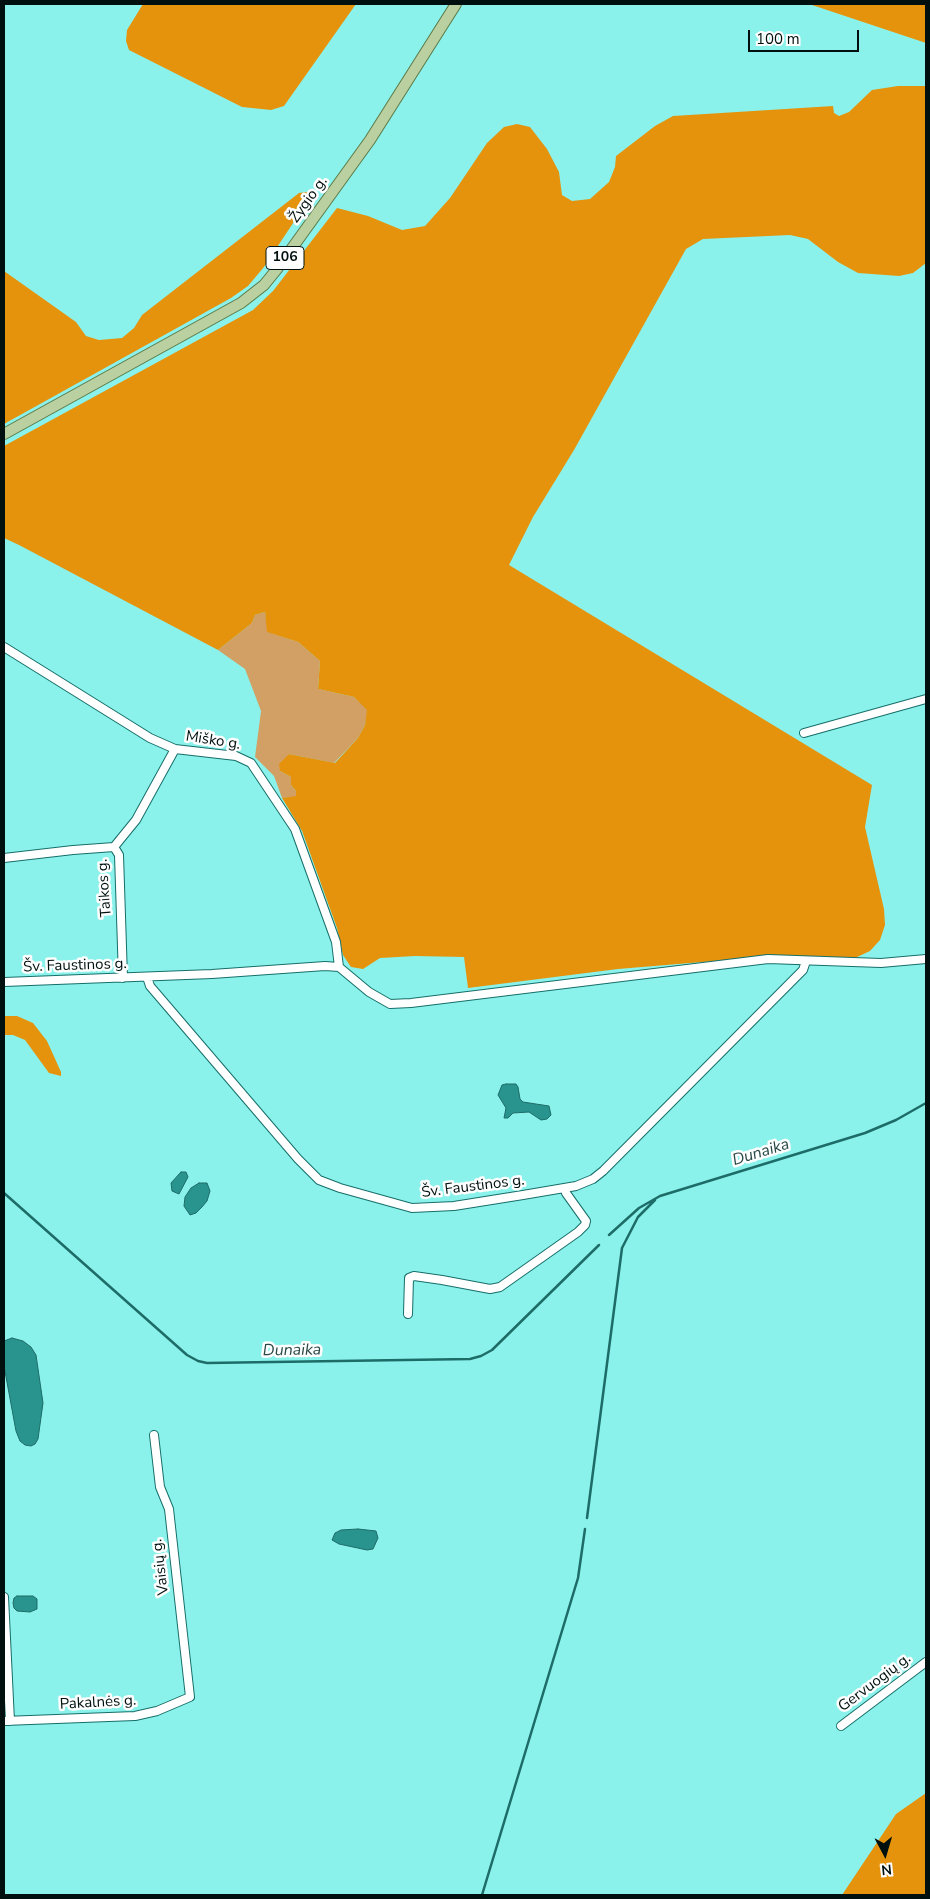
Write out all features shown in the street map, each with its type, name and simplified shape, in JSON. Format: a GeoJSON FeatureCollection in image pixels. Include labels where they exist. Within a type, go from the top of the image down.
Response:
{"type":"FeatureCollection","features":[{"type":"Feature","properties":{"kind":"main road","name":"Žygio g."},"geometry":{"type":"LineString","coordinates":[[4,434],[241,303],[264,285],[370,140],[456,4]]}},
{"type":"Feature","properties":{"kind":"street","name":"Miško g."},"geometry":{"type":"LineString","coordinates":[[4,647],[150,738],[175,748],[236,756],[250,763],[295,829],[336,942],[339,967]]}},
{"type":"Feature","properties":{"kind":"street"},"geometry":{"type":"LineString","coordinates":[[804,733],[926,699]]}},
{"type":"Feature","properties":{"kind":"street"},"geometry":{"type":"LineString","coordinates":[[114,847],[136,820],[175,748]]}},
{"type":"Feature","properties":{"kind":"street","name":"Taikos g."},"geometry":{"type":"LineString","coordinates":[[4,858],[114,847],[119,855],[123,978]]}},
{"type":"Feature","properties":{"kind":"street"},"geometry":{"type":"LineString","coordinates":[[339,967],[369,992],[390,1004],[768,959],[881,963],[926,959]]}},
{"type":"Feature","properties":{"kind":"street","name":"Šv. Faustinos g."},"geometry":{"type":"LineString","coordinates":[[147,977],[150,986],[298,1159],[319,1180],[340,1188],[412,1208],[454,1206],[565,1188],[594,1179],[803,970],[806,961]]}},
{"type":"Feature","properties":{"kind":"street","name":"Šv. Faustinos g."},"geometry":{"type":"LineString","coordinates":[[4,982],[147,977],[324,966],[339,967]]}},
{"type":"Feature","properties":{"kind":"street"},"geometry":{"type":"LineString","coordinates":[[408,1314],[409,1278],[414,1276],[424,1277],[490,1289],[500,1287],[578,1232],[585,1225],[586,1221],[566,1193],[565,1188]]}},
{"type":"Feature","properties":{"kind":"street","name":"Vaisių g."},"geometry":{"type":"LineString","coordinates":[[154,1436],[160,1487],[169,1510],[190,1697]]}},
{"type":"Feature","properties":{"kind":"street"},"geometry":{"type":"LineString","coordinates":[[4,1596],[7,1721]]}},
{"type":"Feature","properties":{"kind":"street","name":"Gervuogių g."},"geometry":{"type":"LineString","coordinates":[[841,1726],[926,1662]]}},
{"type":"Feature","properties":{"kind":"street","name":"Pakalnės g."},"geometry":{"type":"LineString","coordinates":[[7,1721],[135,1716],[157,1712],[190,1697]]}},
{"type":"Feature","properties":{"kind":"shaded area"},"geometry":{"type":"Polygon","coordinates":[[[143,4],[356,4],[284,106],[271,110],[242,107],[129,50],[126,41],[127,30],[143,4]]]}},
{"type":"Feature","properties":{"kind":"shaded area"},"geometry":{"type":"Polygon","coordinates":[[[809,4],[926,4],[926,43],[809,4]]]}},
{"type":"Feature","properties":{"kind":"shaded area"},"geometry":{"type":"Polygon","coordinates":[[[898,86],[926,86],[926,263],[913,273],[899,276],[858,273],[838,262],[808,239],[790,235],[703,239],[686,249],[574,450],[533,517],[509,565],[872,785],[865,827],[884,909],[885,925],[880,940],[870,951],[855,958],[830,960],[787,955],[618,969],[468,988],[464,957],[415,956],[380,958],[363,969],[351,967],[343,955],[337,928],[302,831],[282,798],[296,796],[296,791],[291,785],[291,777],[280,771],[279,764],[289,754],[335,763],[358,738],[365,725],[367,710],[354,697],[318,689],[320,661],[298,642],[267,632],[265,612],[255,615],[252,623],[218,650],[4,538],[4,446],[253,310],[273,291],[337,208],[368,216],[402,230],[425,226],[450,198],[487,143],[504,127],[517,124],[530,127],[547,149],[559,172],[562,195],[572,201],[590,199],[609,182],[615,167],[616,156],[655,126],[673,116],[833,106],[834,113],[839,116],[849,112],[872,90],[898,86]]]}},
{"type":"Feature","properties":{"kind":"shaded area"},"geometry":{"type":"Polygon","coordinates":[[[307,192],[309,199],[264,267],[248,286],[231,298],[4,424],[4,271],[76,322],[86,336],[99,340],[122,338],[134,328],[142,315],[299,193],[307,192]]]}},
{"type":"Feature","properties":{"kind":"shaded area"},"geometry":{"type":"Polygon","coordinates":[[[265,612],[268,632],[298,642],[320,661],[318,689],[354,697],[368,710],[365,725],[358,738],[334,763],[289,754],[280,771],[291,777],[291,785],[296,791],[296,797],[282,798],[274,776],[255,757],[261,711],[245,669],[218,650],[252,623],[255,615],[265,612]]]}},
{"type":"Feature","properties":{"kind":"shaded area"},"geometry":{"type":"Polygon","coordinates":[[[4,1016],[17,1016],[33,1023],[47,1041],[61,1076],[49,1073],[25,1040],[13,1035],[4,1035],[4,1016]]]}},
{"type":"Feature","properties":{"kind":"shaded area"},"geometry":{"type":"Polygon","coordinates":[[[926,1793],[926,1895],[842,1895],[896,1814],[926,1793]]]}},
{"type":"Feature","properties":{"kind":"water"},"geometry":{"type":"Polygon","coordinates":[[[516,1084],[520,1099],[523,1102],[549,1106],[551,1115],[547,1119],[541,1120],[529,1112],[513,1113],[508,1118],[504,1118],[506,1108],[498,1095],[502,1085],[516,1084]]]}},
{"type":"Feature","properties":{"kind":"water"},"geometry":{"type":"Polygon","coordinates":[[[181,1172],[186,1172],[188,1177],[179,1194],[172,1191],[171,1183],[181,1172]]]}},
{"type":"Feature","properties":{"kind":"water"},"geometry":{"type":"Polygon","coordinates":[[[199,1183],[207,1183],[210,1191],[207,1201],[202,1207],[196,1213],[190,1215],[184,1206],[185,1197],[191,1188],[199,1183]]]}},
{"type":"Feature","properties":{"kind":"water"},"geometry":{"type":"Polygon","coordinates":[[[12,1338],[23,1341],[31,1347],[36,1355],[43,1403],[38,1439],[31,1446],[25,1445],[20,1441],[16,1431],[4,1366],[4,1341],[12,1338]]]}},
{"type":"Feature","properties":{"kind":"water"},"geometry":{"type":"Polygon","coordinates":[[[341,1530],[376,1531],[378,1538],[373,1549],[367,1550],[339,1544],[332,1540],[335,1533],[341,1530]]]}},
{"type":"Feature","properties":{"kind":"water"},"geometry":{"type":"Polygon","coordinates":[[[17,1596],[33,1596],[37,1599],[37,1609],[30,1612],[17,1611],[13,1603],[14,1598],[17,1596]]]}},
{"type":"Feature","properties":{"kind":"waterway","name":"Dunaika"},"geometry":{"type":"LineString","coordinates":[[609,1235],[639,1208],[660,1196],[865,1133],[896,1120],[926,1103]]}},
{"type":"Feature","properties":{"kind":"waterway","name":"Dunaika"},"geometry":{"type":"LineString","coordinates":[[4,1193],[187,1355],[207,1363],[470,1359],[481,1356],[492,1350],[599,1245]]}},
{"type":"Feature","properties":{"kind":"waterway"},"geometry":{"type":"LineString","coordinates":[[587,1518],[622,1248],[638,1217],[655,1200]]}},
{"type":"Feature","properties":{"kind":"waterway"},"geometry":{"type":"LineString","coordinates":[[482,1895],[578,1578],[585,1529]]}}]}
